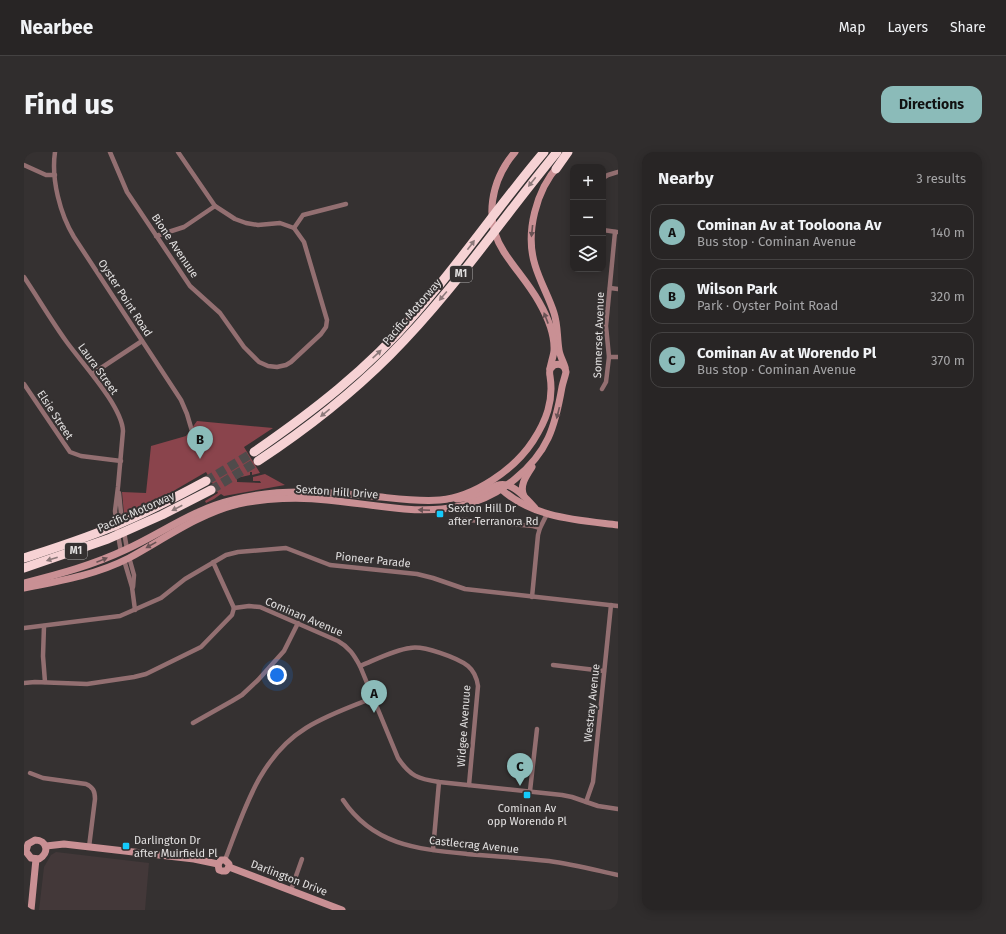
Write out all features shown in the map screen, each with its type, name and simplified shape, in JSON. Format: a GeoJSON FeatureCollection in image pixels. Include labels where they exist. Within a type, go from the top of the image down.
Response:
{"type":"FeatureCollection","features":[{"type":"Feature","properties":{"kind":"highway","name":"Pacific Motorway"},"geometry":{"type":"LineString","coordinates":[[352,384],[384,347],[414,316],[544,152]]}},
{"type":"Feature","properties":{"kind":"highway","name":"Pacific Motorway"},"geometry":{"type":"LineString","coordinates":[[256,457],[300,420],[390,356],[454,283],[557,152]]}},
{"type":"Feature","properties":{"kind":"highway"},"geometry":{"type":"LineString","coordinates":[[556,169],[568,152]]}},
{"type":"Feature","properties":{"kind":"highway","name":"Pacific Motorway"},"geometry":{"type":"LineString","coordinates":[[24,558],[68,544],[126,521],[206,481]]}},
{"type":"Feature","properties":{"kind":"highway","name":"Pacific Motorway"},"geometry":{"type":"LineString","coordinates":[[24,568],[108,539],[162,515],[211,490]]}},
{"type":"Feature","properties":{"kind":"street","name":"Oyster Point Road"},"geometry":{"type":"LineString","coordinates":[[55,152],[55,175],[60,206],[69,229],[181,400],[187,414],[197,448]]}},
{"type":"Feature","properties":{"kind":"street","name":"Bione Avenuue"},"geometry":{"type":"LineString","coordinates":[[110,152],[127,192],[190,286],[220,313],[244,347],[254,358],[262,364],[272,367],[286,365],[291,362],[322,334],[326,327],[327,320],[304,242],[294,228]]}},
{"type":"Feature","properties":{"kind":"street"},"geometry":{"type":"LineString","coordinates":[[178,152],[215,206],[235,219],[246,223],[258,225],[280,223],[294,228],[303,215],[346,204]]}},
{"type":"Feature","properties":{"kind":"street","name":"Sexton Hill Drive"},"geometry":{"type":"LineString","coordinates":[[24,582],[71,571],[92,564],[124,550],[207,508],[233,499],[284,493],[315,492],[420,500],[447,499],[459,496],[480,487],[494,479],[506,469],[530,446],[546,417],[552,392],[549,372],[554,349],[548,321],[534,293],[503,252],[493,226],[492,203],[496,185],[503,168],[515,152]]}},
{"type":"Feature","properties":{"kind":"street"},"geometry":{"type":"LineString","coordinates":[[566,373],[559,350],[554,313],[535,264],[532,238],[536,208],[548,181],[556,169],[572,152]]}},
{"type":"Feature","properties":{"kind":"street"},"geometry":{"type":"LineString","coordinates":[[24,165],[46,175],[55,175]]}},
{"type":"Feature","properties":{"kind":"street"},"geometry":{"type":"LineString","coordinates":[[606,176],[618,172]]}},
{"type":"Feature","properties":{"kind":"street"},"geometry":{"type":"LineString","coordinates":[[156,236],[184,227],[215,206]]}},
{"type":"Feature","properties":{"kind":"street"},"geometry":{"type":"LineString","coordinates":[[606,230],[617,232]]}},
{"type":"Feature","properties":{"kind":"street","name":"Somerset Avenue"},"geometry":{"type":"LineString","coordinates":[[602,389],[606,382],[609,357],[606,326],[617,232]]}},
{"type":"Feature","properties":{"kind":"street","name":"Laura Street"},"geometry":{"type":"LineString","coordinates":[[24,277],[66,341],[92,374],[117,411],[122,422],[123,431],[119,483],[121,514],[125,540],[124,550]]}},
{"type":"Feature","properties":{"kind":"street"},"geometry":{"type":"LineString","coordinates":[[610,288],[618,289]]}},
{"type":"Feature","properties":{"kind":"street"},"geometry":{"type":"LineString","coordinates":[[92,374],[142,341]]}},
{"type":"Feature","properties":{"kind":"street"},"geometry":{"type":"LineString","coordinates":[[609,357],[618,358]]}},
{"type":"Feature","properties":{"kind":"street"},"geometry":{"type":"LineString","coordinates":[[558,364],[563,365],[566,373],[562,379],[556,381],[552,379],[549,372],[553,365],[558,364]]}},
{"type":"Feature","properties":{"kind":"street","name":"Sexton Hill Drive"},"geometry":{"type":"LineString","coordinates":[[24,588],[92,573],[126,559],[199,518],[220,509],[246,503],[317,499],[409,509],[437,510],[472,503],[504,486],[531,464],[540,453],[555,424],[566,373]]}},
{"type":"Feature","properties":{"kind":"street","name":"Elsie Street"},"geometry":{"type":"LineString","coordinates":[[24,384],[70,452],[81,456],[120,461]]}},
{"type":"Feature","properties":{"kind":"street"},"geometry":{"type":"LineString","coordinates":[[535,509],[522,491],[523,484],[540,453]]}},
{"type":"Feature","properties":{"kind":"street"},"geometry":{"type":"LineString","coordinates":[[506,469],[504,486],[518,502],[547,514],[573,520],[618,525]]}},
{"type":"Feature","properties":{"kind":"street","name":"Laura Street"},"geometry":{"type":"LineString","coordinates":[[119,483],[115,517],[120,542],[124,550]]}},
{"type":"Feature","properties":{"kind":"street"},"geometry":{"type":"LineString","coordinates":[[447,499],[463,499],[497,485],[504,486],[525,497]]}},
{"type":"Feature","properties":{"kind":"street"},"geometry":{"type":"LineString","coordinates":[[532,597],[538,535],[547,514]]}},
{"type":"Feature","properties":{"kind":"street"},"geometry":{"type":"LineString","coordinates":[[458,519],[533,526],[540,528]]}},
{"type":"Feature","properties":{"kind":"street","name":"Pioneer Parade"},"geometry":{"type":"LineString","coordinates":[[24,628],[120,616],[161,598],[184,579],[213,562],[231,554],[286,548],[330,565],[417,574],[434,578],[465,589],[618,606]]}},
{"type":"Feature","properties":{"kind":"street"},"geometry":{"type":"LineString","coordinates":[[124,550],[126,559],[134,577],[132,593],[135,610]]}},
{"type":"Feature","properties":{"kind":"street"},"geometry":{"type":"LineString","coordinates":[[24,683],[45,682],[87,684],[140,676],[201,647],[232,615],[234,608],[213,562]]}},
{"type":"Feature","properties":{"kind":"street","name":"Westray Avenue"},"geometry":{"type":"LineString","coordinates":[[586,802],[593,782],[611,605]]}},
{"type":"Feature","properties":{"kind":"street","name":"Cominan Avenue"},"geometry":{"type":"LineString","coordinates":[[234,608],[249,606],[260,607],[338,640],[345,645],[353,654],[360,666],[394,751],[406,770],[419,778],[439,782],[566,796],[598,806],[618,809]]}},
{"type":"Feature","properties":{"kind":"street"},"geometry":{"type":"LineString","coordinates":[[193,723],[242,695],[258,680],[284,651],[298,623]]}},
{"type":"Feature","properties":{"kind":"street"},"geometry":{"type":"LineString","coordinates":[[44,626],[43,659],[45,682]]}},
{"type":"Feature","properties":{"kind":"street","name":"Widgee Avenuue"},"geometry":{"type":"LineString","coordinates":[[360,666],[405,649],[416,647],[432,650],[468,666],[474,674],[478,686],[468,785]]}},
{"type":"Feature","properties":{"kind":"street"},"geometry":{"type":"LineString","coordinates":[[553,665],[604,671]]}},
{"type":"Feature","properties":{"kind":"street"},"geometry":{"type":"LineString","coordinates":[[225,860],[257,782],[265,767],[279,750],[306,728],[329,715],[373,698]]}},
{"type":"Feature","properties":{"kind":"street"},"geometry":{"type":"LineString","coordinates":[[530,791],[537,729]]}},
{"type":"Feature","properties":{"kind":"street"},"geometry":{"type":"LineString","coordinates":[[30,773],[40,777],[86,784],[92,787],[95,793],[95,799],[89,847]]}},
{"type":"Feature","properties":{"kind":"street"},"geometry":{"type":"LineString","coordinates":[[433,850],[439,782]]}},
{"type":"Feature","properties":{"kind":"street","name":"Castlecrag Avenue"},"geometry":{"type":"LineString","coordinates":[[343,800],[363,824],[386,837],[405,845],[433,850],[550,862],[618,875]]}},
{"type":"Feature","properties":{"kind":"street"},"geometry":{"type":"LineString","coordinates":[[40,840],[46,846],[42,858],[31,858],[25,850],[27,841],[40,840]]}},
{"type":"Feature","properties":{"kind":"street"},"geometry":{"type":"LineString","coordinates":[[46,846],[64,844],[194,859],[218,864]]}},
{"type":"Feature","properties":{"kind":"street"},"geometry":{"type":"LineString","coordinates":[[291,890],[302,858]]}},
{"type":"Feature","properties":{"kind":"street"},"geometry":{"type":"LineString","coordinates":[[31,910],[36,859]]}},
{"type":"Feature","properties":{"kind":"street"},"geometry":{"type":"LineString","coordinates":[[218,864],[221,860],[225,860]]}},
{"type":"Feature","properties":{"kind":"street"},"geometry":{"type":"LineString","coordinates":[[218,864],[219,870],[222,872],[226,871],[229,864],[225,860]]}},
{"type":"Feature","properties":{"kind":"street","name":"Darlington Drive"},"geometry":{"type":"LineString","coordinates":[[229,867],[342,910]]}},
{"type":"Feature","properties":{"kind":"shaded area"},"geometry":{"type":"Polygon","coordinates":[[[197,421],[273,428],[244,447],[260,473],[252,475],[252,472],[250,472],[250,475],[237,478],[237,482],[261,483],[260,481],[253,481],[253,477],[265,474],[285,485],[224,496],[221,494],[206,503],[205,501],[218,493],[206,472],[163,497],[124,514],[122,492],[146,493],[151,446],[186,436],[197,421]]]}},
{"type":"Feature","properties":{"kind":"shaded area"},"geometry":{"type":"Polygon","coordinates":[[[56,852],[149,863],[145,910],[39,910],[44,867],[51,855],[56,852]]]}},
{"type":"Feature","properties":{"kind":"tunnel"},"geometry":{"type":"LineString","coordinates":[[206,481],[254,452]]}},
{"type":"Feature","properties":{"kind":"tunnel"},"geometry":{"type":"LineString","coordinates":[[211,490],[258,461]]}},
{"type":"Feature","properties":{"kind":"place","name":"Wilson Park"},"geometry":{"type":"Point","coordinates":[200,459]}},
{"type":"Feature","properties":{"kind":"place","name":"Sexton Hill Dr after Terranora Rd"},"geometry":{"type":"Point","coordinates":[440,514]}},
{"type":"Feature","properties":{"kind":"place","name":"Cominan Av at Tooloona Av"},"geometry":{"type":"Point","coordinates":[374,713]}},
{"type":"Feature","properties":{"kind":"place","name":"Cominan Av at Worendo Pl"},"geometry":{"type":"Point","coordinates":[520,786]}},
{"type":"Feature","properties":{"kind":"place","name":"Cominan Av opp Worendo Pl"},"geometry":{"type":"Point","coordinates":[527,795]}},
{"type":"Feature","properties":{"kind":"place","name":"Darlington Dr after Muirfield Pl"},"geometry":{"type":"Point","coordinates":[126,846]}}]}
